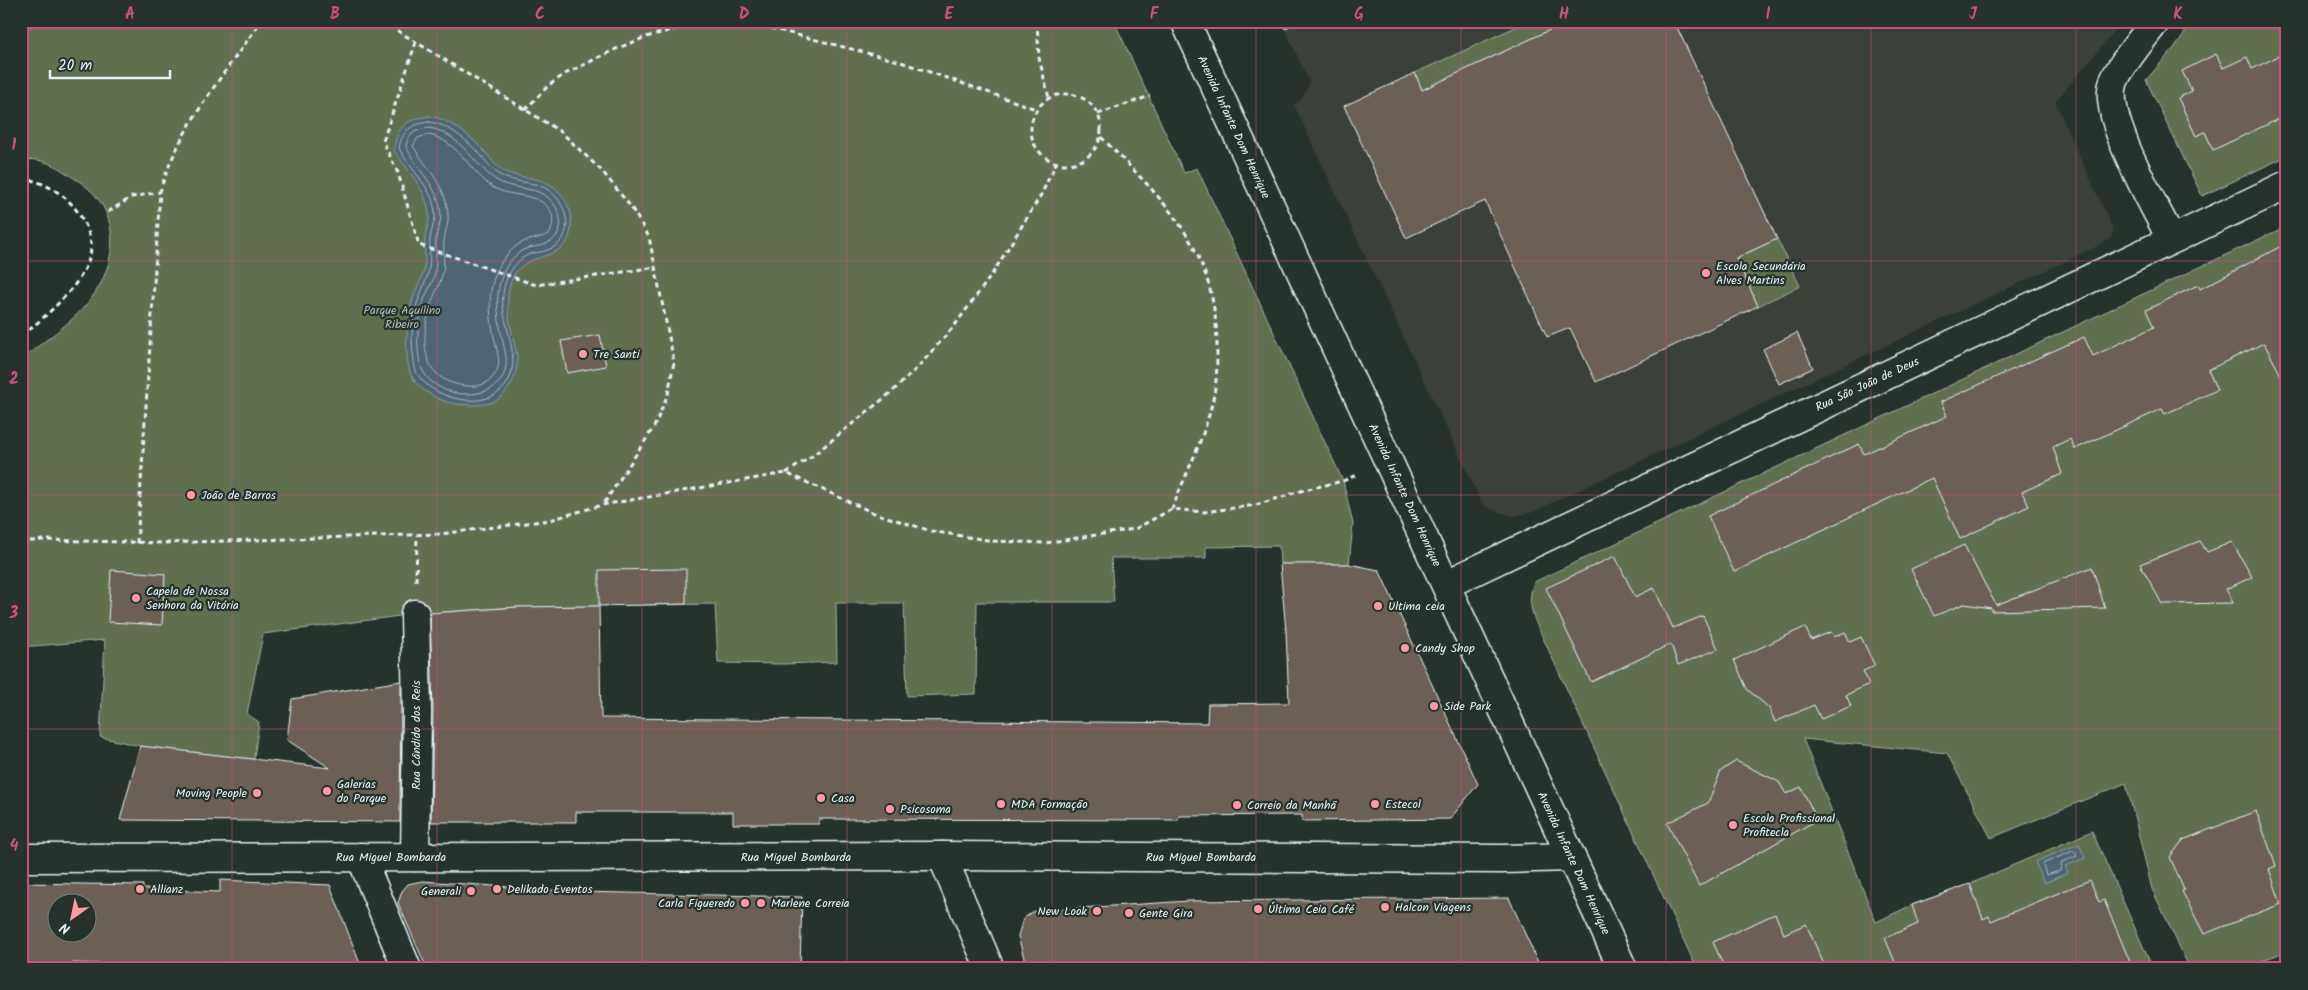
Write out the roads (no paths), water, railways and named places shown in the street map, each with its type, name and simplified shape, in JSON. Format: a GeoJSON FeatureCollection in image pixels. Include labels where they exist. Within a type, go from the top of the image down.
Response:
{"type":"FeatureCollection","features":[{"type":"Feature","properties":{"kind":"main road","name":"Avenida Infante Dom Henrique"},"geometry":{"type":"LineString","coordinates":[[1185,21],[1524,749],[1570,857],[1623,969]]}},
{"type":"Feature","properties":{"kind":"main road"},"geometry":{"type":"LineString","coordinates":[[2156,21],[2133,51],[2113,83],[2111,103],[2116,127],[2171,239]]}},
{"type":"Feature","properties":{"kind":"main road","name":"Rua São João de Deus"},"geometry":{"type":"LineString","coordinates":[[1447,584],[2287,185]]}},
{"type":"Feature","properties":{"kind":"main road","name":"Rua Cândido dos Reis"},"geometry":{"type":"LineString","coordinates":[[415,614],[417,712],[415,857]]}},
{"type":"Feature","properties":{"kind":"main road"},"geometry":{"type":"LineString","coordinates":[[942,856],[990,969]]}},
{"type":"Feature","properties":{"kind":"main road","name":"Rua Miguel Bombarda"},"geometry":{"type":"LineString","coordinates":[[21,858],[942,856],[1483,859],[1570,857]]}},
{"type":"Feature","properties":{"kind":"main road"},"geometry":{"type":"LineString","coordinates":[[361,857],[407,969]]}},
{"type":"Feature","properties":{"kind":"water"},"geometry":{"type":"Polygon","coordinates":[[[430,116],[445,121],[472,139],[497,167],[509,174],[540,180],[555,187],[565,200],[571,215],[569,237],[564,245],[557,251],[522,266],[515,273],[511,281],[508,312],[517,357],[516,370],[512,382],[505,393],[495,401],[485,404],[456,404],[438,398],[420,387],[412,377],[409,369],[407,349],[408,327],[414,295],[424,271],[425,237],[429,215],[425,197],[416,180],[394,150],[395,142],[404,125],[415,119],[430,116]]]}},
{"type":"Feature","properties":{"kind":"water"},"geometry":{"type":"Polygon","coordinates":[[[2079,844],[2085,858],[2065,866],[2068,873],[2044,883],[2035,862],[2079,844]]]}},
{"type":"Feature","properties":{"kind":"place","name":"Escola Secundária Alves Martins"},"geometry":{"type":"Point","coordinates":[1706,273]}},
{"type":"Feature","properties":{"kind":"place","name":"Tre Santi"},"geometry":{"type":"Point","coordinates":[583,354]}},
{"type":"Feature","properties":{"kind":"place","name":"João de Barros"},"geometry":{"type":"Point","coordinates":[191,495]}},
{"type":"Feature","properties":{"kind":"place","name":"Capela de Nossa Senhora da Vitória"},"geometry":{"type":"Point","coordinates":[136,598]}},
{"type":"Feature","properties":{"kind":"place","name":"Ultima ceia"},"geometry":{"type":"Point","coordinates":[1378,606]}},
{"type":"Feature","properties":{"kind":"place","name":"Candy Shop"},"geometry":{"type":"Point","coordinates":[1405,648]}},
{"type":"Feature","properties":{"kind":"place","name":"Side Park"},"geometry":{"type":"Point","coordinates":[1434,706]}},
{"type":"Feature","properties":{"kind":"place","name":"Galerias do Parque"},"geometry":{"type":"Point","coordinates":[327,791]}},
{"type":"Feature","properties":{"kind":"place","name":"Moving People"},"geometry":{"type":"Point","coordinates":[257,793]}},
{"type":"Feature","properties":{"kind":"place","name":"Casa"},"geometry":{"type":"Point","coordinates":[821,798]}},
{"type":"Feature","properties":{"kind":"place","name":"MDA Formação"},"geometry":{"type":"Point","coordinates":[1001,804]}},
{"type":"Feature","properties":{"kind":"place","name":"Estecol"},"geometry":{"type":"Point","coordinates":[1375,804]}},
{"type":"Feature","properties":{"kind":"place","name":"Correio da Manhã"},"geometry":{"type":"Point","coordinates":[1237,805]}},
{"type":"Feature","properties":{"kind":"place","name":"Psicosoma"},"geometry":{"type":"Point","coordinates":[890,809]}},
{"type":"Feature","properties":{"kind":"place","name":"Escola Profissional Profitecla"},"geometry":{"type":"Point","coordinates":[1733,825]}},
{"type":"Feature","properties":{"kind":"place","name":"Allianz"},"geometry":{"type":"Point","coordinates":[140,889]}},
{"type":"Feature","properties":{"kind":"place","name":"Delikado Eventos"},"geometry":{"type":"Point","coordinates":[497,889]}},
{"type":"Feature","properties":{"kind":"place","name":"Generali"},"geometry":{"type":"Point","coordinates":[471,891]}},
{"type":"Feature","properties":{"kind":"place","name":"Carla Figueredo"},"geometry":{"type":"Point","coordinates":[745,903]}},
{"type":"Feature","properties":{"kind":"place","name":"Marlene Correia"},"geometry":{"type":"Point","coordinates":[761,903]}},
{"type":"Feature","properties":{"kind":"place","name":"Halcon Viagens"},"geometry":{"type":"Point","coordinates":[1385,907]}},
{"type":"Feature","properties":{"kind":"place","name":"Última Ceia Café"},"geometry":{"type":"Point","coordinates":[1258,909]}},
{"type":"Feature","properties":{"kind":"place","name":"New Look"},"geometry":{"type":"Point","coordinates":[1097,911]}},
{"type":"Feature","properties":{"kind":"place","name":"Gente Gira"},"geometry":{"type":"Point","coordinates":[1129,913]}},
{"type":"Feature","properties":{"kind":"park label","name":"Parque Aquilino Ribeiro"},"geometry":{"type":"Point","coordinates":[402,317]}}]}
